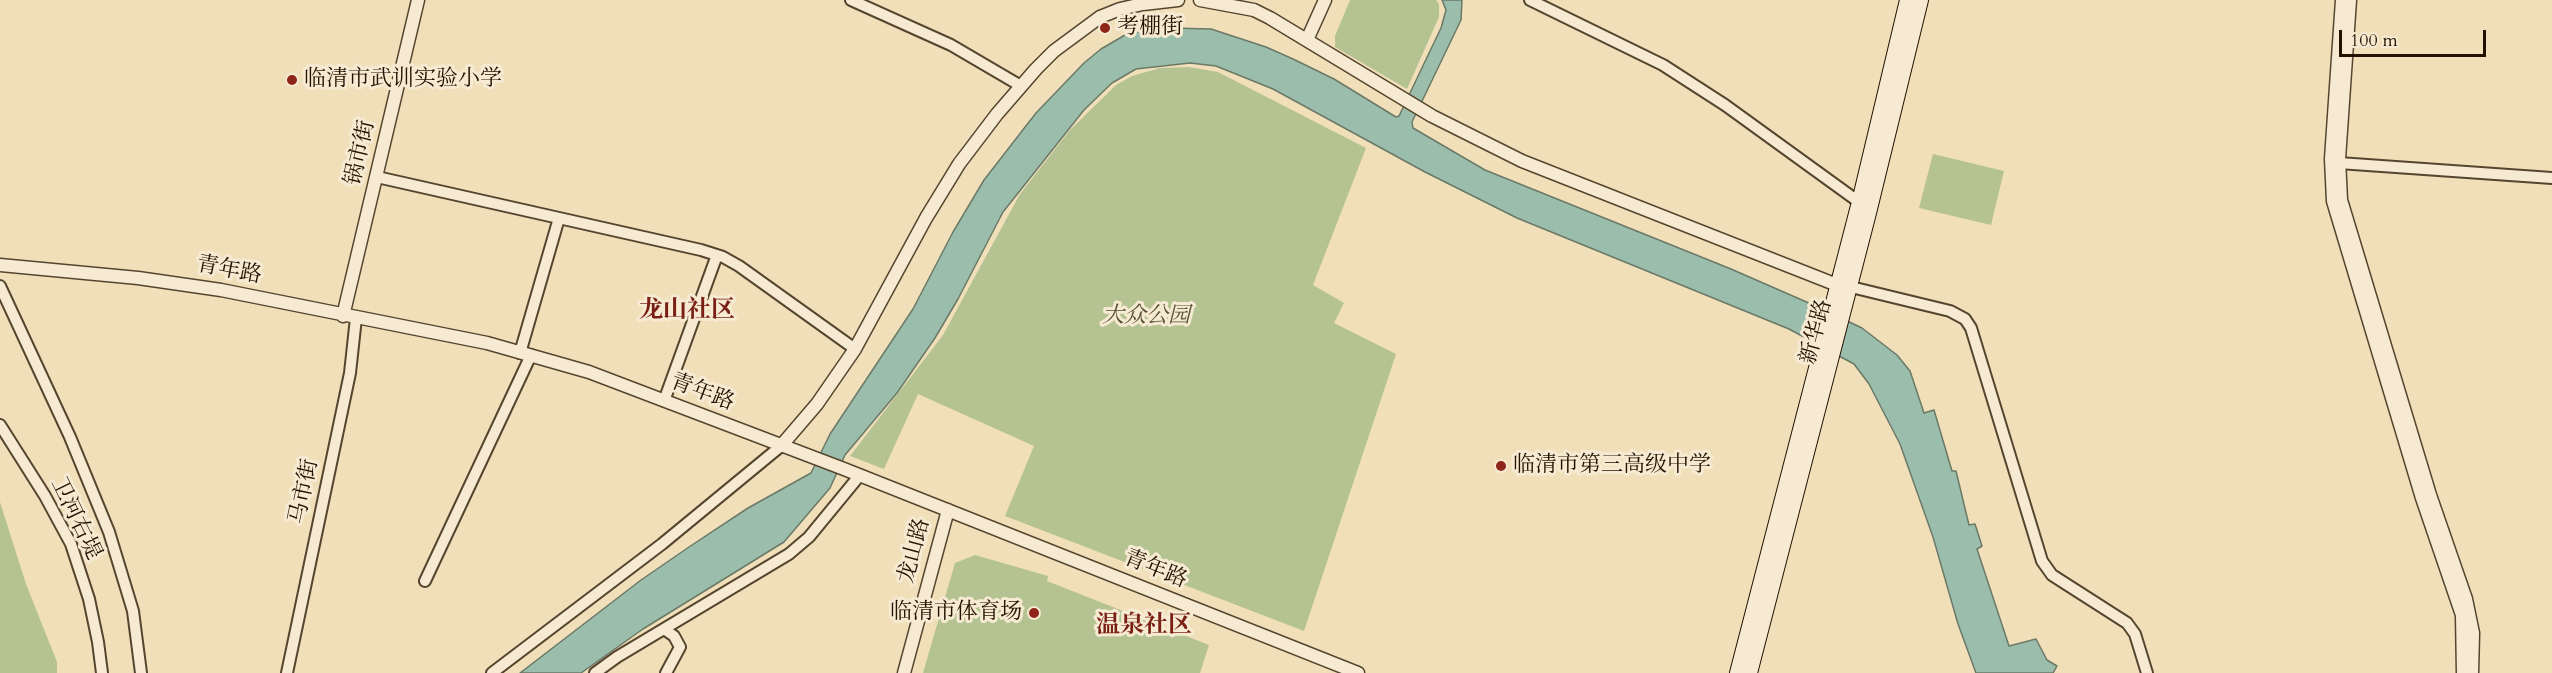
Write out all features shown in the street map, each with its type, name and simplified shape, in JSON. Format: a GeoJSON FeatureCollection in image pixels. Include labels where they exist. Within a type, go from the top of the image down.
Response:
{"type":"FeatureCollection","features":[{"type":"Feature","properties":{"kind":"main road","name":"新华路"},"geometry":{"type":"LineString","coordinates":[[1842,293],[1859,202],[1907,0]]}},
{"type":"Feature","properties":{"kind":"main road","name":"新华路"},"geometry":{"type":"LineString","coordinates":[[1750,673],[1842,293],[1921,0]]}},
{"type":"Feature","properties":{"kind":"main road","name":"新华路"},"geometry":{"type":"LineString","coordinates":[[1737,673],[1826,356]]}},
{"type":"Feature","properties":{"kind":"street","name":"锅市街"},"geometry":{"type":"LineString","coordinates":[[349,317],[377,177],[418,0]]}},
{"type":"Feature","properties":{"kind":"street"},"geometry":{"type":"LineString","coordinates":[[851,0],[951,45],[1021,86]]}},
{"type":"Feature","properties":{"kind":"street"},"geometry":{"type":"LineString","coordinates":[[492,673],[662,544],[781,446],[817,404],[855,349],[943,188],[997,114],[1054,51],[1100,18],[1131,6],[1178,0]]}},
{"type":"Feature","properties":{"kind":"street"},"geometry":{"type":"LineString","coordinates":[[1200,0],[1254,10],[1431,116],[1522,160],[1842,293],[1950,311],[1965,319],[1971,328],[2042,561],[2052,575],[2127,623],[2135,634],[2147,673]]}},
{"type":"Feature","properties":{"kind":"street"},"geometry":{"type":"LineString","coordinates":[[1307,40],[1325,0]]}},
{"type":"Feature","properties":{"kind":"street"},"geometry":{"type":"LineString","coordinates":[[1530,0],[1663,65],[1725,105],[1859,202]]}},
{"type":"Feature","properties":{"kind":"street"},"geometry":{"type":"LineString","coordinates":[[2342,0],[2331,159],[2333,201],[2422,498],[2462,615],[2463,673]]}},
{"type":"Feature","properties":{"kind":"street"},"geometry":{"type":"LineString","coordinates":[[2350,0],[2339,163],[2341,200],[2430,495],[2470,613],[2472,673]]}},
{"type":"Feature","properties":{"kind":"street"},"geometry":{"type":"LineString","coordinates":[[2339,163],[2552,178]]}},
{"type":"Feature","properties":{"kind":"street"},"geometry":{"type":"LineString","coordinates":[[377,177],[717,255],[739,266],[855,349]]}},
{"type":"Feature","properties":{"kind":"street"},"geometry":{"type":"LineString","coordinates":[[425,581],[525,354],[559,218]]}},
{"type":"Feature","properties":{"kind":"street"},"geometry":{"type":"LineString","coordinates":[[664,401],[717,255]]}},
{"type":"Feature","properties":{"kind":"street","name":"青年路"},"geometry":{"type":"LineString","coordinates":[[0,265],[192,285],[487,343],[589,372],[860,475],[1358,673]]}},
{"type":"Feature","properties":{"kind":"street"},"geometry":{"type":"LineString","coordinates":[[0,286],[70,437],[109,532],[133,611],[141,673]]}},
{"type":"Feature","properties":{"kind":"street","name":"马市街"},"geometry":{"type":"LineString","coordinates":[[288,673],[350,374],[349,317]]}},
{"type":"Feature","properties":{"kind":"street","name":"卫河右堤"},"geometry":{"type":"LineString","coordinates":[[0,425],[71,543],[89,599],[102,673]]}},
{"type":"Feature","properties":{"kind":"street"},"geometry":{"type":"LineString","coordinates":[[595,673],[789,554],[809,537],[860,475]]}},
{"type":"Feature","properties":{"kind":"street","name":"龙山路"},"geometry":{"type":"LineString","coordinates":[[904,673],[948,510]]}},
{"type":"Feature","properties":{"kind":"street"},"geometry":{"type":"LineString","coordinates":[[664,629],[674,636],[680,647],[666,673]]}},
{"type":"Feature","properties":{"kind":"green space"},"geometry":{"type":"Polygon","coordinates":[[[1350,0],[1436,0],[1439,4],[1439,17],[1407,89],[1335,47],[1335,36],[1350,0]]]}},
{"type":"Feature","properties":{"kind":"green space","name":"大众公园"},"geometry":{"type":"Polygon","coordinates":[[[1189,67],[1218,72],[1366,148],[1313,285],[1344,303],[1334,323],[1396,354],[1304,631],[1005,516],[1034,446],[918,394],[884,469],[850,456],[943,335],[1020,194],[1070,130],[1116,85],[1132,76],[1160,68],[1189,67]]]}},
{"type":"Feature","properties":{"kind":"green space"},"geometry":{"type":"Polygon","coordinates":[[[1933,154],[2004,171],[1991,225],[1919,208],[1933,154]]]}},
{"type":"Feature","properties":{"kind":"green space"},"geometry":{"type":"Polygon","coordinates":[[[0,502],[26,584],[57,662],[57,673],[0,673],[0,502]]]}},
{"type":"Feature","properties":{"kind":"green space","name":"临清市体育场"},"geometry":{"type":"Polygon","coordinates":[[[975,555],[1048,576],[1047,581],[1209,645],[1200,673],[923,673],[955,563],[975,555]]]}},
{"type":"Feature","properties":{"kind":"shaded area"},"geometry":{"type":"Polygon","coordinates":[[[1442,0],[1462,0],[1461,20],[1412,122],[1413,128],[1485,170],[1731,269],[1818,307],[1862,328],[1897,355],[1910,371],[1924,413],[1934,410],[1952,471],[1956,471],[1969,525],[1975,524],[1982,546],[1977,549],[2009,646],[2036,639],[2047,660],[2057,666],[2053,673],[1976,673],[1958,624],[1933,537],[1900,444],[1869,384],[1854,364],[1789,329],[1517,218],[1425,172],[1273,89],[1216,66],[1190,63],[1136,69],[1112,83],[1084,110],[1003,212],[935,338],[897,393],[845,455],[830,488],[784,542],[643,629],[581,673],[520,673],[641,580],[689,547],[748,508],[811,473],[830,434],[913,309],[953,232],[984,180],[1036,113],[1084,63],[1101,49],[1125,35],[1142,31],[1171,28],[1211,29],[1266,47],[1293,59],[1334,79],[1396,117],[1399,116],[1441,28],[1446,10],[1442,0]]]}},
{"type":"Feature","properties":{"kind":"place","name":"考棚街"},"geometry":{"type":"Point","coordinates":[1105,28]}},
{"type":"Feature","properties":{"kind":"place","name":"临清市武训实验小学"},"geometry":{"type":"Point","coordinates":[292,80]}},
{"type":"Feature","properties":{"kind":"place","name":"临清市第三高级中学"},"geometry":{"type":"Point","coordinates":[1501,466]}},
{"type":"Feature","properties":{"kind":"place","name":"临清市体育场"},"geometry":{"type":"Point","coordinates":[1034,613]}},
{"type":"Feature","properties":{"kind":"district","name":"龙山社区"},"geometry":{"type":"Point","coordinates":[687,311]}},
{"type":"Feature","properties":{"kind":"district","name":"温泉社区"},"geometry":{"type":"Point","coordinates":[1144,626]}}]}
